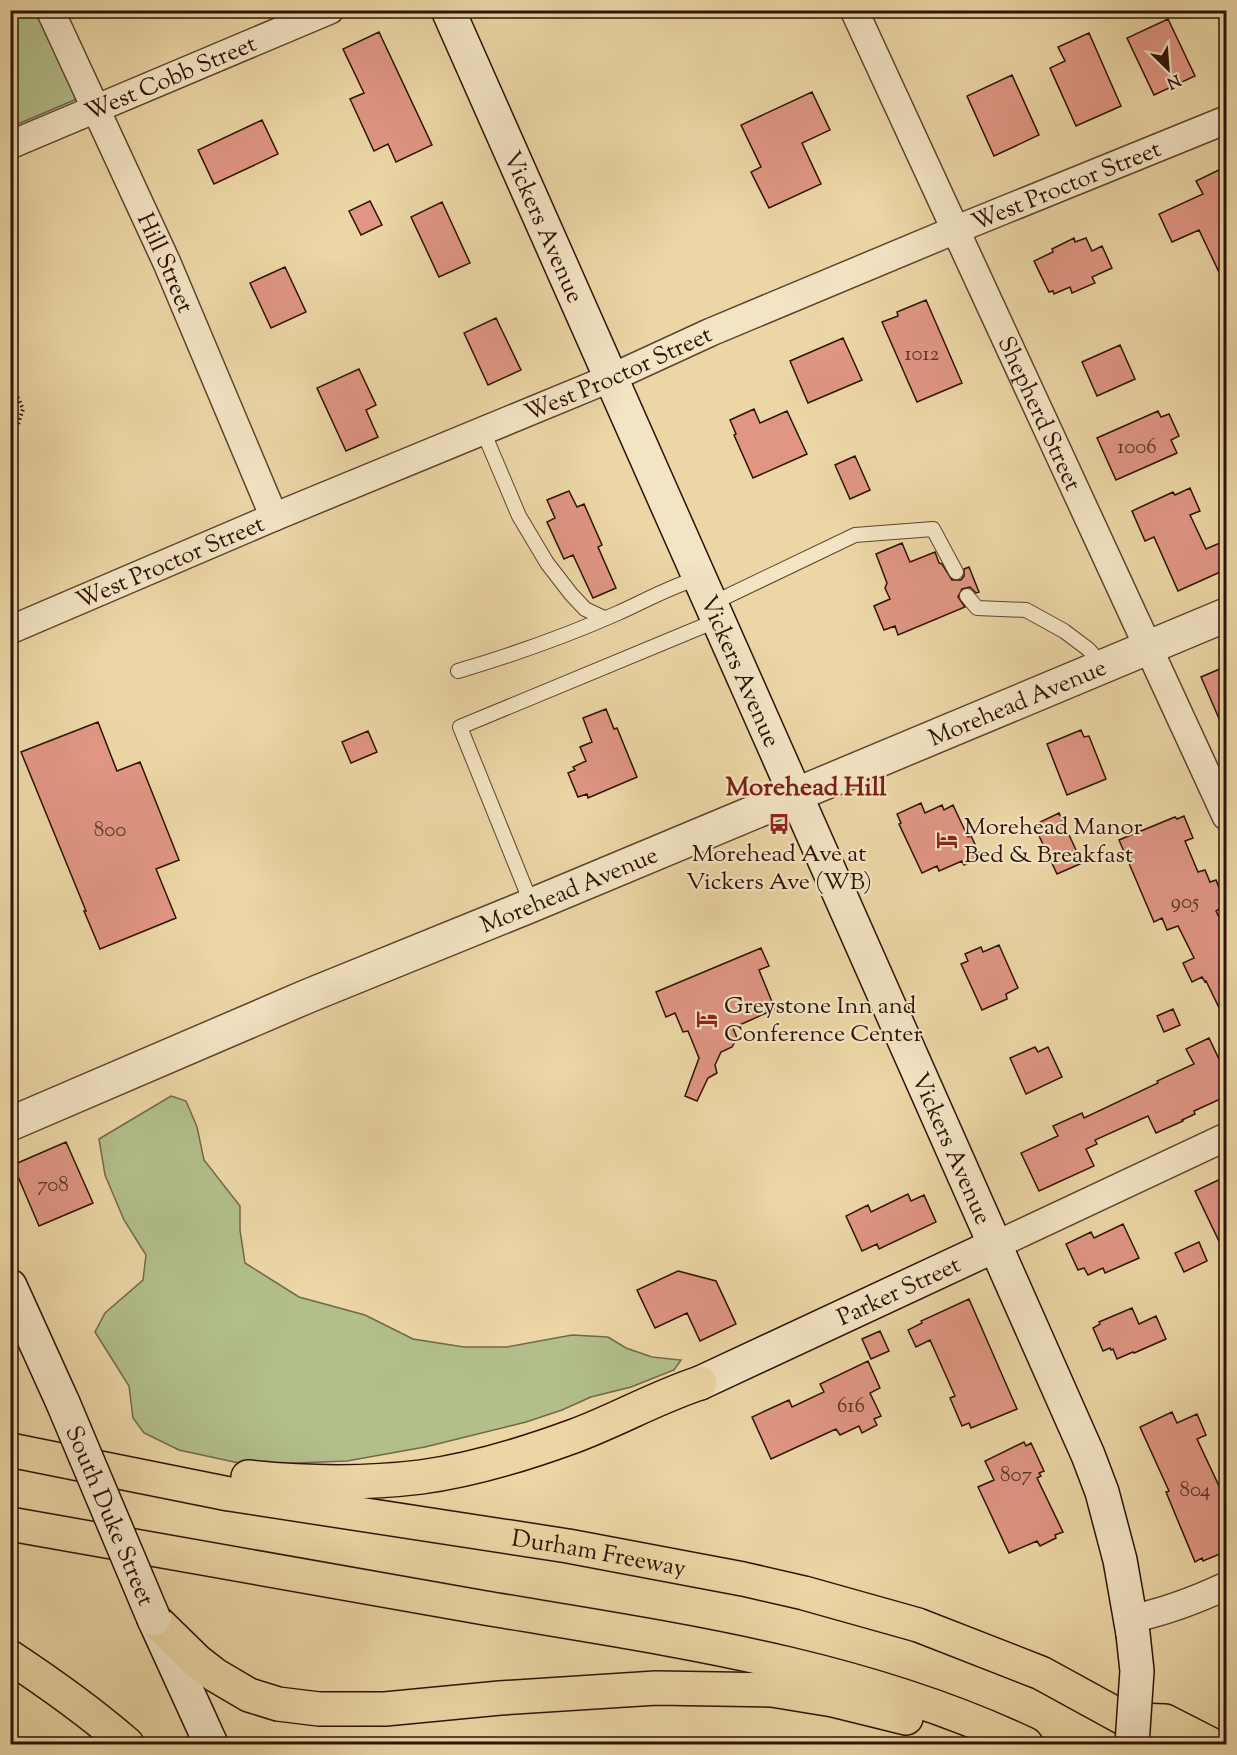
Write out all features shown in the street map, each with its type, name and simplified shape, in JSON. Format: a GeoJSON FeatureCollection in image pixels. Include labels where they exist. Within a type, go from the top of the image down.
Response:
{"type":"FeatureCollection","features":[{"type":"Feature","properties":{"kind":"highway"},"geometry":{"type":"LineString","coordinates":[[10,1450],[111,1459],[219,1475],[285,1481],[379,1481],[467,1468],[521,1453],[575,1435],[700,1383]]}},
{"type":"Feature","properties":{"kind":"highway","name":"Durham Freeway"},"geometry":{"type":"LineString","coordinates":[[10,1450],[229,1494],[568,1546],[743,1579],[804,1593],[918,1625],[1041,1673],[1128,1732],[1161,1744]]}},
{"type":"Feature","properties":{"kind":"highway"},"geometry":{"type":"LineString","coordinates":[[10,1524],[697,1644],[812,1668],[938,1707],[1026,1744]]}},
{"type":"Feature","properties":{"kind":"highway"},"geometry":{"type":"LineString","coordinates":[[154,1619],[214,1675],[249,1695],[278,1704],[319,1709],[386,1708],[656,1688],[772,1690],[833,1700],[936,1725],[992,1728]]}},
{"type":"Feature","properties":{"kind":"highway"},"geometry":{"type":"LineString","coordinates":[[10,1657],[55,1687],[127,1744]]}},
{"type":"Feature","properties":{"kind":"highway"},"geometry":{"type":"LineString","coordinates":[[1128,1732],[1166,1721],[1210,1744]]}},
{"type":"Feature","properties":{"kind":"main road","name":"Vickers Avenue"},"geometry":{"type":"LineString","coordinates":[[448,10],[1088,1455],[1102,1492],[1120,1560],[1131,1627],[1137,1671],[1128,1732]]}},
{"type":"Feature","properties":{"kind":"main road","name":"Morehead Avenue"},"geometry":{"type":"LineString","coordinates":[[10,1124],[297,1001],[1227,615]]}},
{"type":"Feature","properties":{"kind":"main road","name":"Parker Street"},"geometry":{"type":"LineString","coordinates":[[700,1383],[996,1245]]}},
{"type":"Feature","properties":{"kind":"main road","name":"South Duke Street"},"geometry":{"type":"LineString","coordinates":[[10,1286],[63,1403],[154,1619],[211,1744]]}},
{"type":"Feature","properties":{"kind":"street","name":"Hill Street"},"geometry":{"type":"LineString","coordinates":[[50,10],[167,263],[274,517]]}},
{"type":"Feature","properties":{"kind":"street","name":"West Cobb Street"},"geometry":{"type":"LineString","coordinates":[[10,145],[330,10]]}},
{"type":"Feature","properties":{"kind":"street","name":"Shepherd Street"},"geometry":{"type":"LineString","coordinates":[[854,10],[1227,816]]}},
{"type":"Feature","properties":{"kind":"street","name":"West Proctor Street"},"geometry":{"type":"LineString","coordinates":[[10,630],[274,517],[611,378],[711,332],[1227,120]]}},
{"type":"Feature","properties":{"kind":"street","name":"Parker Street"},"geometry":{"type":"LineString","coordinates":[[996,1245],[1227,1137]]}},
{"type":"Feature","properties":{"kind":"street"},"geometry":{"type":"LineString","coordinates":[[1131,1627],[1161,1612],[1227,1586]]}},
{"type":"Feature","properties":{"kind":"lane"},"geometry":{"type":"LineString","coordinates":[[483,430],[519,516],[547,563],[585,609],[604,618]]}},
{"type":"Feature","properties":{"kind":"lane"},"geometry":{"type":"LineString","coordinates":[[532,905],[460,727],[709,600],[855,535],[933,529],[956,573]]}},
{"type":"Feature","properties":{"kind":"lane"},"geometry":{"type":"LineString","coordinates":[[458,671],[514,654],[604,618],[680,583],[709,600]]}},
{"type":"Feature","properties":{"kind":"lane"},"geometry":{"type":"LineString","coordinates":[[967,596],[977,608],[1026,610],[1080,643],[1105,666]]}},
{"type":"Feature","properties":{"kind":"path"},"geometry":{"type":"LineString","coordinates":[[10,381],[23,409],[18,424],[10,435]]}},
{"type":"Feature","properties":{"kind":"green space"},"geometry":{"type":"Polygon","coordinates":[[[11,11],[38,11],[79,98],[11,127],[11,11]]]}},
{"type":"Feature","properties":{"kind":"green space"},"geometry":{"type":"Polygon","coordinates":[[[171,1096],[186,1101],[197,1127],[204,1160],[240,1206],[240,1230],[245,1263],[299,1297],[365,1315],[413,1339],[464,1347],[507,1347],[572,1335],[608,1337],[626,1348],[652,1357],[681,1360],[674,1370],[631,1387],[591,1397],[526,1422],[425,1447],[347,1461],[248,1465],[179,1450],[144,1433],[133,1418],[129,1386],[95,1332],[105,1313],[143,1280],[146,1255],[124,1220],[105,1175],[99,1139],[171,1096]]]}},
{"type":"Feature","properties":{"kind":"building"},"geometry":{"type":"Polygon","coordinates":[[[1168,19],[1195,76],[1154,95],[1127,38],[1168,19]]]}},
{"type":"Feature","properties":{"kind":"building"},"geometry":{"type":"Polygon","coordinates":[[[379,32],[432,145],[396,162],[388,144],[374,151],[350,99],[364,93],[343,49],[379,32]]]}},
{"type":"Feature","properties":{"kind":"building"},"geometry":{"type":"Polygon","coordinates":[[[1089,33],[1121,106],[1076,126],[1050,68],[1065,61],[1058,47],[1089,33]]]}},
{"type":"Feature","properties":{"kind":"building"},"geometry":{"type":"Polygon","coordinates":[[[1012,75],[1039,135],[994,156],[967,96],[1012,75]]]}},
{"type":"Feature","properties":{"kind":"building"},"geometry":{"type":"Polygon","coordinates":[[[812,92],[830,130],[802,143],[821,184],[769,208],[751,172],[761,167],[741,125],[812,92]]]}},
{"type":"Feature","properties":{"kind":"building"},"geometry":{"type":"Polygon","coordinates":[[[262,120],[278,154],[214,184],[198,150],[262,120]]]}},
{"type":"Feature","properties":{"kind":"building"},"geometry":{"type":"Polygon","coordinates":[[[1227,166],[1227,289],[1199,230],[1172,242],[1159,214],[1203,194],[1196,181],[1227,166]]]}},
{"type":"Feature","properties":{"kind":"building"},"geometry":{"type":"Polygon","coordinates":[[[370,201],[382,225],[361,235],[349,211],[370,201]]]}},
{"type":"Feature","properties":{"kind":"building"},"geometry":{"type":"Polygon","coordinates":[[[442,202],[470,263],[439,277],[411,217],[442,202]]]}},
{"type":"Feature","properties":{"kind":"building"},"geometry":{"type":"Polygon","coordinates":[[[1074,238],[1075,242],[1086,238],[1092,251],[1102,246],[1112,268],[1092,277],[1095,283],[1072,293],[1070,287],[1054,294],[1053,291],[1049,292],[1034,261],[1074,238]]]}},
{"type":"Feature","properties":{"kind":"building"},"geometry":{"type":"Polygon","coordinates":[[[285,267],[306,312],[271,328],[250,283],[285,267]]]}},
{"type":"Feature","properties":{"kind":"building"},"geometry":{"type":"Polygon","coordinates":[[[926,300],[962,383],[917,402],[882,322],[898,316],[897,312],[926,300]]]}},
{"type":"Feature","properties":{"kind":"building"},"geometry":{"type":"Polygon","coordinates":[[[496,318],[521,370],[488,385],[464,333],[496,318]]]}},
{"type":"Feature","properties":{"kind":"building"},"geometry":{"type":"Polygon","coordinates":[[[843,338],[862,380],[808,403],[790,361],[843,338]]]}},
{"type":"Feature","properties":{"kind":"building"},"geometry":{"type":"Polygon","coordinates":[[[1120,345],[1135,379],[1097,396],[1082,362],[1120,345]]]}},
{"type":"Feature","properties":{"kind":"building"},"geometry":{"type":"Polygon","coordinates":[[[359,369],[376,405],[366,410],[378,437],[346,451],[317,388],[359,369]]]}},
{"type":"Feature","properties":{"kind":"building"},"geometry":{"type":"Polygon","coordinates":[[[754,409],[760,423],[787,411],[807,454],[753,478],[734,435],[736,434],[730,420],[754,409]]]}},
{"type":"Feature","properties":{"kind":"building"},"geometry":{"type":"Polygon","coordinates":[[[1158,411],[1161,417],[1169,414],[1179,436],[1171,440],[1177,453],[1116,480],[1097,438],[1158,411]]]}},
{"type":"Feature","properties":{"kind":"building"},"geometry":{"type":"Polygon","coordinates":[[[855,456],[870,490],[850,499],[835,465],[855,456]]]}},
{"type":"Feature","properties":{"kind":"building"},"geometry":{"type":"Polygon","coordinates":[[[1190,488],[1200,511],[1190,515],[1206,549],[1227,540],[1227,569],[1178,591],[1154,537],[1145,541],[1132,511],[1173,492],[1175,495],[1190,488]]]}},
{"type":"Feature","properties":{"kind":"building"},"geometry":{"type":"Polygon","coordinates":[[[569,491],[577,507],[584,504],[602,545],[598,547],[616,588],[593,598],[573,555],[564,559],[547,522],[555,518],[547,500],[569,491]]]}},
{"type":"Feature","properties":{"kind":"building"},"geometry":{"type":"Polygon","coordinates":[[[902,543],[910,562],[935,552],[939,563],[952,580],[961,580],[964,576],[964,569],[969,567],[979,592],[976,593],[970,587],[962,589],[958,597],[965,607],[898,635],[895,626],[884,630],[874,606],[890,599],[885,588],[887,583],[876,554],[902,543]]]}},
{"type":"Feature","properties":{"kind":"building"},"geometry":{"type":"Polygon","coordinates":[[[1227,666],[1227,737],[1201,677],[1227,666]]]}},
{"type":"Feature","properties":{"kind":"building"},"geometry":{"type":"Polygon","coordinates":[[[606,709],[614,729],[617,728],[637,777],[588,798],[587,794],[578,797],[568,773],[575,770],[573,767],[586,761],[580,747],[592,742],[583,718],[606,709]]]}},
{"type":"Feature","properties":{"kind":"building"},"geometry":{"type":"Polygon","coordinates":[[[98,722],[117,771],[140,762],[179,860],[156,869],[176,918],[100,949],[21,752],[98,722]]]}},
{"type":"Feature","properties":{"kind":"building"},"geometry":{"type":"Polygon","coordinates":[[[1081,730],[1084,737],[1089,736],[1106,779],[1067,795],[1047,744],[1081,730]]]}},
{"type":"Feature","properties":{"kind":"building"},"geometry":{"type":"Polygon","coordinates":[[[368,731],[377,752],[351,763],[342,742],[368,731]]]}},
{"type":"Feature","properties":{"kind":"building","name":"Morehead Manor Bed & Breakfast"},"geometry":{"type":"Polygon","coordinates":[[[921,803],[925,813],[942,805],[944,810],[953,805],[968,837],[971,836],[981,857],[964,865],[962,861],[939,871],[937,866],[922,873],[899,824],[901,823],[897,814],[921,803]]]}},
{"type":"Feature","properties":{"kind":"building"},"geometry":{"type":"Polygon","coordinates":[[[1059,813],[1082,863],[1057,874],[1034,825],[1059,813]]]}},
{"type":"Feature","properties":{"kind":"building"},"geometry":{"type":"Polygon","coordinates":[[[1184,816],[1193,838],[1185,841],[1198,872],[1205,870],[1210,882],[1216,880],[1226,905],[1216,911],[1227,933],[1227,1024],[1206,981],[1202,977],[1192,982],[1183,963],[1194,958],[1178,926],[1167,930],[1162,918],[1154,922],[1119,840],[1175,817],[1177,819],[1184,816]]]}},
{"type":"Feature","properties":{"kind":"building"},"geometry":{"type":"Polygon","coordinates":[[[999,945],[1018,988],[1006,994],[1007,999],[982,1010],[961,964],[968,961],[965,954],[981,947],[983,952],[999,945]]]}},
{"type":"Feature","properties":{"kind":"building","name":"Greystone Inn and Conference Center"},"geometry":{"type":"Polygon","coordinates":[[[761,948],[769,966],[759,970],[775,1009],[733,1028],[737,1038],[732,1047],[721,1052],[715,1065],[717,1073],[708,1078],[697,1101],[685,1096],[699,1058],[688,1031],[683,1032],[675,1013],[666,1017],[656,992],[761,948]]]}},
{"type":"Feature","properties":{"kind":"building"},"geometry":{"type":"Polygon","coordinates":[[[1173,1009],[1180,1025],[1164,1032],[1157,1016],[1173,1009]]]}},
{"type":"Feature","properties":{"kind":"building"},"geometry":{"type":"Polygon","coordinates":[[[1209,1038],[1219,1059],[1222,1058],[1227,1068],[1227,1096],[1194,1111],[1195,1114],[1183,1121],[1156,1133],[1148,1116],[1095,1140],[1097,1144],[1086,1149],[1094,1166],[1039,1191],[1021,1153],[1058,1136],[1053,1126],[1082,1113],[1084,1118],[1194,1064],[1186,1049],[1209,1038]]]}},
{"type":"Feature","properties":{"kind":"building"},"geometry":{"type":"Polygon","coordinates":[[[1035,1047],[1038,1052],[1048,1047],[1062,1077],[1026,1094],[1010,1058],[1035,1047]]]}},
{"type":"Feature","properties":{"kind":"building"},"geometry":{"type":"Polygon","coordinates":[[[66,1142],[93,1203],[39,1226],[13,1165],[66,1142]]]}},
{"type":"Feature","properties":{"kind":"building"},"geometry":{"type":"Polygon","coordinates":[[[1227,1176],[1227,1258],[1195,1191],[1227,1176]]]}},
{"type":"Feature","properties":{"kind":"building"},"geometry":{"type":"Polygon","coordinates":[[[908,1194],[911,1201],[924,1195],[936,1222],[879,1249],[877,1244],[862,1251],[846,1216],[868,1205],[871,1212],[908,1194]]]}},
{"type":"Feature","properties":{"kind":"building"},"geometry":{"type":"Polygon","coordinates":[[[1123,1224],[1139,1258],[1105,1273],[1103,1268],[1088,1275],[1084,1268],[1078,1270],[1066,1244],[1091,1232],[1094,1238],[1123,1224]]]}},
{"type":"Feature","properties":{"kind":"building"},"geometry":{"type":"Polygon","coordinates":[[[1199,1242],[1207,1261],[1184,1272],[1175,1253],[1199,1242]]]}},
{"type":"Feature","properties":{"kind":"building"},"geometry":{"type":"Polygon","coordinates":[[[678,1271],[716,1281],[736,1324],[700,1341],[687,1313],[655,1328],[637,1290],[678,1271]]]}},
{"type":"Feature","properties":{"kind":"building"},"geometry":{"type":"Polygon","coordinates":[[[969,1299],[1017,1409],[971,1428],[969,1423],[962,1426],[950,1398],[955,1396],[930,1340],[916,1347],[908,1330],[922,1323],[921,1321],[969,1299]]]}},
{"type":"Feature","properties":{"kind":"building"},"geometry":{"type":"Polygon","coordinates":[[[1132,1308],[1139,1324],[1156,1316],[1166,1339],[1117,1359],[1113,1349],[1103,1351],[1093,1328],[1100,1324],[1099,1322],[1132,1308]]]}},
{"type":"Feature","properties":{"kind":"building"},"geometry":{"type":"Polygon","coordinates":[[[880,1331],[889,1351],[871,1359],[862,1339],[880,1331]]]}},
{"type":"Feature","properties":{"kind":"building"},"geometry":{"type":"Polygon","coordinates":[[[868,1361],[880,1388],[870,1393],[881,1416],[874,1419],[877,1425],[862,1433],[859,1426],[840,1435],[836,1429],[771,1459],[752,1417],[789,1400],[792,1407],[824,1392],[820,1384],[868,1361]]]}},
{"type":"Feature","properties":{"kind":"building"},"geometry":{"type":"Polygon","coordinates":[[[1172,1412],[1177,1423],[1197,1414],[1206,1435],[1197,1439],[1227,1503],[1227,1551],[1203,1561],[1202,1558],[1195,1562],[1166,1492],[1169,1491],[1140,1427],[1172,1412]]]}},
{"type":"Feature","properties":{"kind":"building"},"geometry":{"type":"Polygon","coordinates":[[[1024,1442],[1026,1446],[1031,1443],[1044,1471],[1039,1473],[1041,1476],[1037,1478],[1063,1532],[1040,1546],[1037,1541],[1009,1553],[978,1487],[994,1480],[985,1461],[1024,1442]]]}},
{"type":"Feature","properties":{"kind":"place","name":"Morehead Ave at Vickers Ave (WB)"},"geometry":{"type":"Point","coordinates":[779,824]}},
{"type":"Feature","properties":{"kind":"place","name":"Morehead Manor Bed & Breakfast"},"geometry":{"type":"Point","coordinates":[947,840]}},
{"type":"Feature","properties":{"kind":"place","name":"Greystone Inn and Conference Center"},"geometry":{"type":"Point","coordinates":[707,1019]}},
{"type":"Feature","properties":{"kind":"district","name":"Morehead Hill"},"geometry":{"type":"Point","coordinates":[806,786]}}]}
